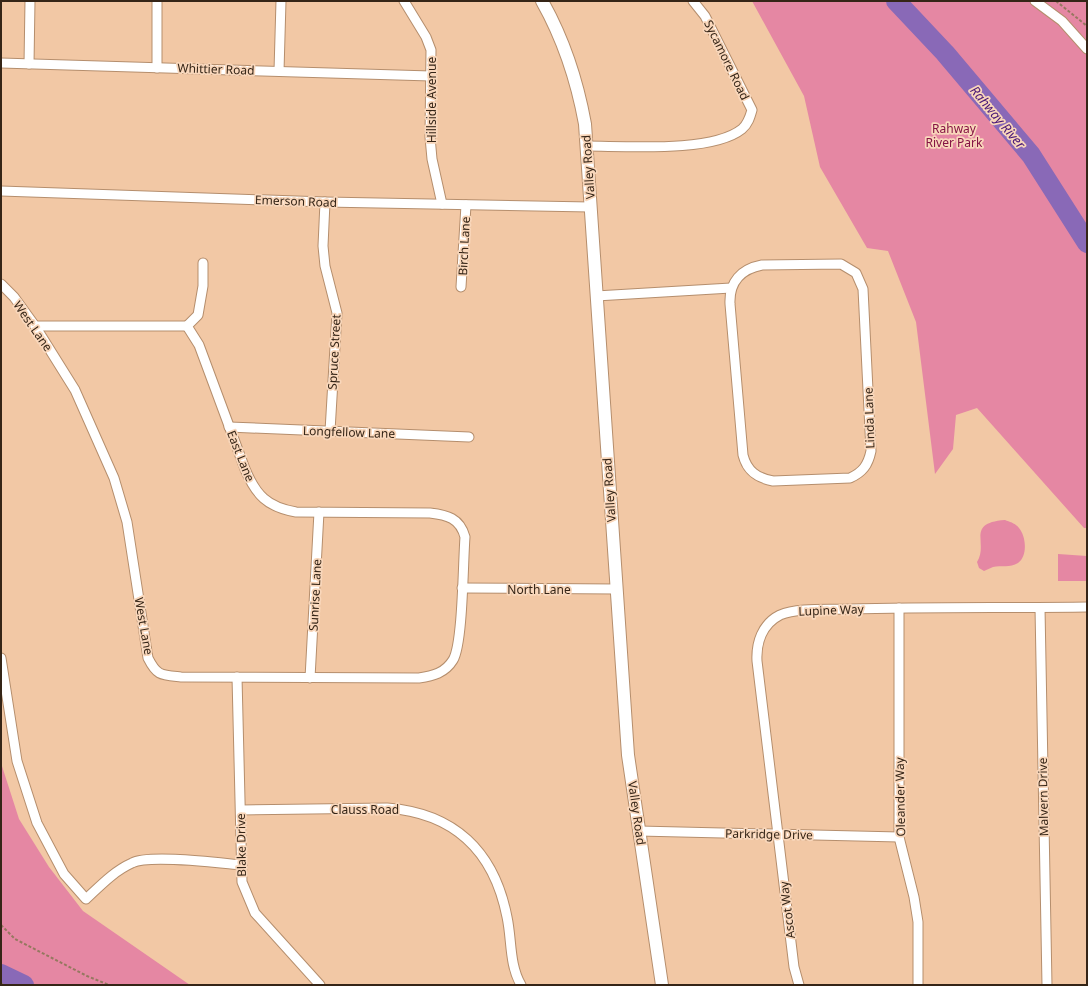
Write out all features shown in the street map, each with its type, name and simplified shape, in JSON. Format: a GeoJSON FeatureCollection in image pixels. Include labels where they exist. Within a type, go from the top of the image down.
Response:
{"type":"FeatureCollection","features":[{"type":"Feature","properties":{"kind":"street"},"geometry":{"type":"LineString","coordinates":[[29,64],[30,1]]}},
{"type":"Feature","properties":{"kind":"street"},"geometry":{"type":"LineString","coordinates":[[157,1],[157,68]]}},
{"type":"Feature","properties":{"kind":"street"},"geometry":{"type":"LineString","coordinates":[[279,71],[281,1]]}},
{"type":"Feature","properties":{"kind":"street","name":"Hillside Avenue"},"geometry":{"type":"LineString","coordinates":[[404,1],[426,38],[431,50],[430,137],[432,159],[442,204]]}},
{"type":"Feature","properties":{"kind":"street","name":"Valley Road"},"geometry":{"type":"LineString","coordinates":[[542,1],[558,31],[570,61],[579,92],[586,146],[628,755],[662,985]]}},
{"type":"Feature","properties":{"kind":"street","name":"Sycamore Road"},"geometry":{"type":"LineString","coordinates":[[586,146],[694,146],[731,135],[742,129],[750,118],[752,110],[705,16],[693,1]]}},
{"type":"Feature","properties":{"kind":"street"},"geometry":{"type":"LineString","coordinates":[[1035,1],[1062,21],[1087,49]]}},
{"type":"Feature","properties":{"kind":"street","name":"Whittier Road"},"geometry":{"type":"LineString","coordinates":[[1,63],[431,76]]}},
{"type":"Feature","properties":{"kind":"street","name":"Emerson Road"},"geometry":{"type":"LineString","coordinates":[[1,191],[325,202],[590,207]]}},
{"type":"Feature","properties":{"kind":"street","name":"Spruce Street"},"geometry":{"type":"LineString","coordinates":[[325,202],[323,246],[325,266],[337,313],[330,431]]}},
{"type":"Feature","properties":{"kind":"street","name":"Birch Lane"},"geometry":{"type":"LineString","coordinates":[[461,287],[466,205]]}},
{"type":"Feature","properties":{"kind":"street"},"geometry":{"type":"LineString","coordinates":[[35,326],[187,326],[198,315],[203,286],[203,264]]}},
{"type":"Feature","properties":{"kind":"street","name":"Linda Lane"},"geometry":{"type":"LineString","coordinates":[[841,264],[856,273],[864,289],[871,451],[869,460],[858,474],[844,479],[773,481],[763,479],[748,467],[743,455],[730,304],[731,288],[742,272],[751,267],[762,265],[841,264]]}},
{"type":"Feature","properties":{"kind":"street","name":"West Lane"},"geometry":{"type":"LineString","coordinates":[[1,284],[14,297],[35,326],[75,390],[114,478],[127,522],[148,658],[154,670],[163,675],[181,677],[431,677],[442,672],[454,659],[459,640],[462,588]]}},
{"type":"Feature","properties":{"kind":"street"},"geometry":{"type":"LineString","coordinates":[[596,296],[731,288]]}},
{"type":"Feature","properties":{"kind":"street","name":"East Lane"},"geometry":{"type":"LineString","coordinates":[[187,326],[199,345],[252,486],[264,499],[279,509],[296,512],[430,513],[448,516],[456,520],[463,529],[465,537],[462,588]]}},
{"type":"Feature","properties":{"kind":"street","name":"Longfellow Lane"},"geometry":{"type":"LineString","coordinates":[[229,427],[469,437]]}},
{"type":"Feature","properties":{"kind":"street","name":"Sunrise Lane"},"geometry":{"type":"LineString","coordinates":[[310,678],[319,512]]}},
{"type":"Feature","properties":{"kind":"street","name":"North Lane"},"geometry":{"type":"LineString","coordinates":[[462,588],[616,589]]}},
{"type":"Feature","properties":{"kind":"street","name":"Lupine Way"},"geometry":{"type":"LineString","coordinates":[[778,834],[757,657],[758,643],[761,635],[772,621],[787,612],[899,608],[1087,607]]}},
{"type":"Feature","properties":{"kind":"street","name":"Oleander Way"},"geometry":{"type":"LineString","coordinates":[[899,608],[899,837],[914,897],[918,922],[918,985]]}},
{"type":"Feature","properties":{"kind":"street","name":"Malvern Drive"},"geometry":{"type":"LineString","coordinates":[[1040,608],[1047,985]]}},
{"type":"Feature","properties":{"kind":"street"},"geometry":{"type":"LineString","coordinates":[[1,658],[17,762],[37,823],[64,874],[86,899],[115,873],[133,862],[156,859],[242,865]]}},
{"type":"Feature","properties":{"kind":"street","name":"Blake Drive"},"geometry":{"type":"LineString","coordinates":[[237,677],[242,882],[255,913],[320,985]]}},
{"type":"Feature","properties":{"kind":"street","name":"Clauss Road"},"geometry":{"type":"LineString","coordinates":[[241,810],[387,808],[425,814],[443,822],[472,844],[484,859],[495,877],[502,895],[507,918],[512,960],[521,985]]}},
{"type":"Feature","properties":{"kind":"street","name":"Parkridge Drive"},"geometry":{"type":"LineString","coordinates":[[640,831],[899,837]]}},
{"type":"Feature","properties":{"kind":"street","name":"Ascot Way"},"geometry":{"type":"LineString","coordinates":[[778,834],[794,967],[799,985]]}},
{"type":"Feature","properties":{"kind":"path"},"geometry":{"type":"LineString","coordinates":[[1056,1],[1087,26]]}},
{"type":"Feature","properties":{"kind":"path"},"geometry":{"type":"LineString","coordinates":[[1,925],[15,939],[86,976],[109,985]]}},
{"type":"Feature","properties":{"kind":"green space","name":"Rahway River Park"},"geometry":{"type":"Polygon","coordinates":[[[752,1],[1087,1],[1087,528],[1084,528],[977,408],[956,415],[953,449],[935,474],[916,322],[888,251],[867,248],[820,167],[804,96],[752,1]]]}},
{"type":"Feature","properties":{"kind":"green space"},"geometry":{"type":"Polygon","coordinates":[[[1005,520],[1016,525],[1023,536],[1025,551],[1023,556],[1015,565],[993,567],[984,571],[979,568],[977,562],[980,555],[980,535],[982,530],[985,525],[1005,520]]]}},
{"type":"Feature","properties":{"kind":"green space"},"geometry":{"type":"Polygon","coordinates":[[[1058,554],[1087,556],[1087,581],[1058,581],[1058,554]]]}},
{"type":"Feature","properties":{"kind":"green space"},"geometry":{"type":"Polygon","coordinates":[[[1,763],[19,819],[49,867],[83,911],[190,985],[1,985],[1,763]]]}},
{"type":"Feature","properties":{"kind":"waterway","name":"Rahway River"},"geometry":{"type":"LineString","coordinates":[[896,1],[945,53],[1031,155],[1087,243]]}},
{"type":"Feature","properties":{"kind":"waterway","name":"Rahway River"},"geometry":{"type":"LineString","coordinates":[[1,974],[24,985]]}}]}
